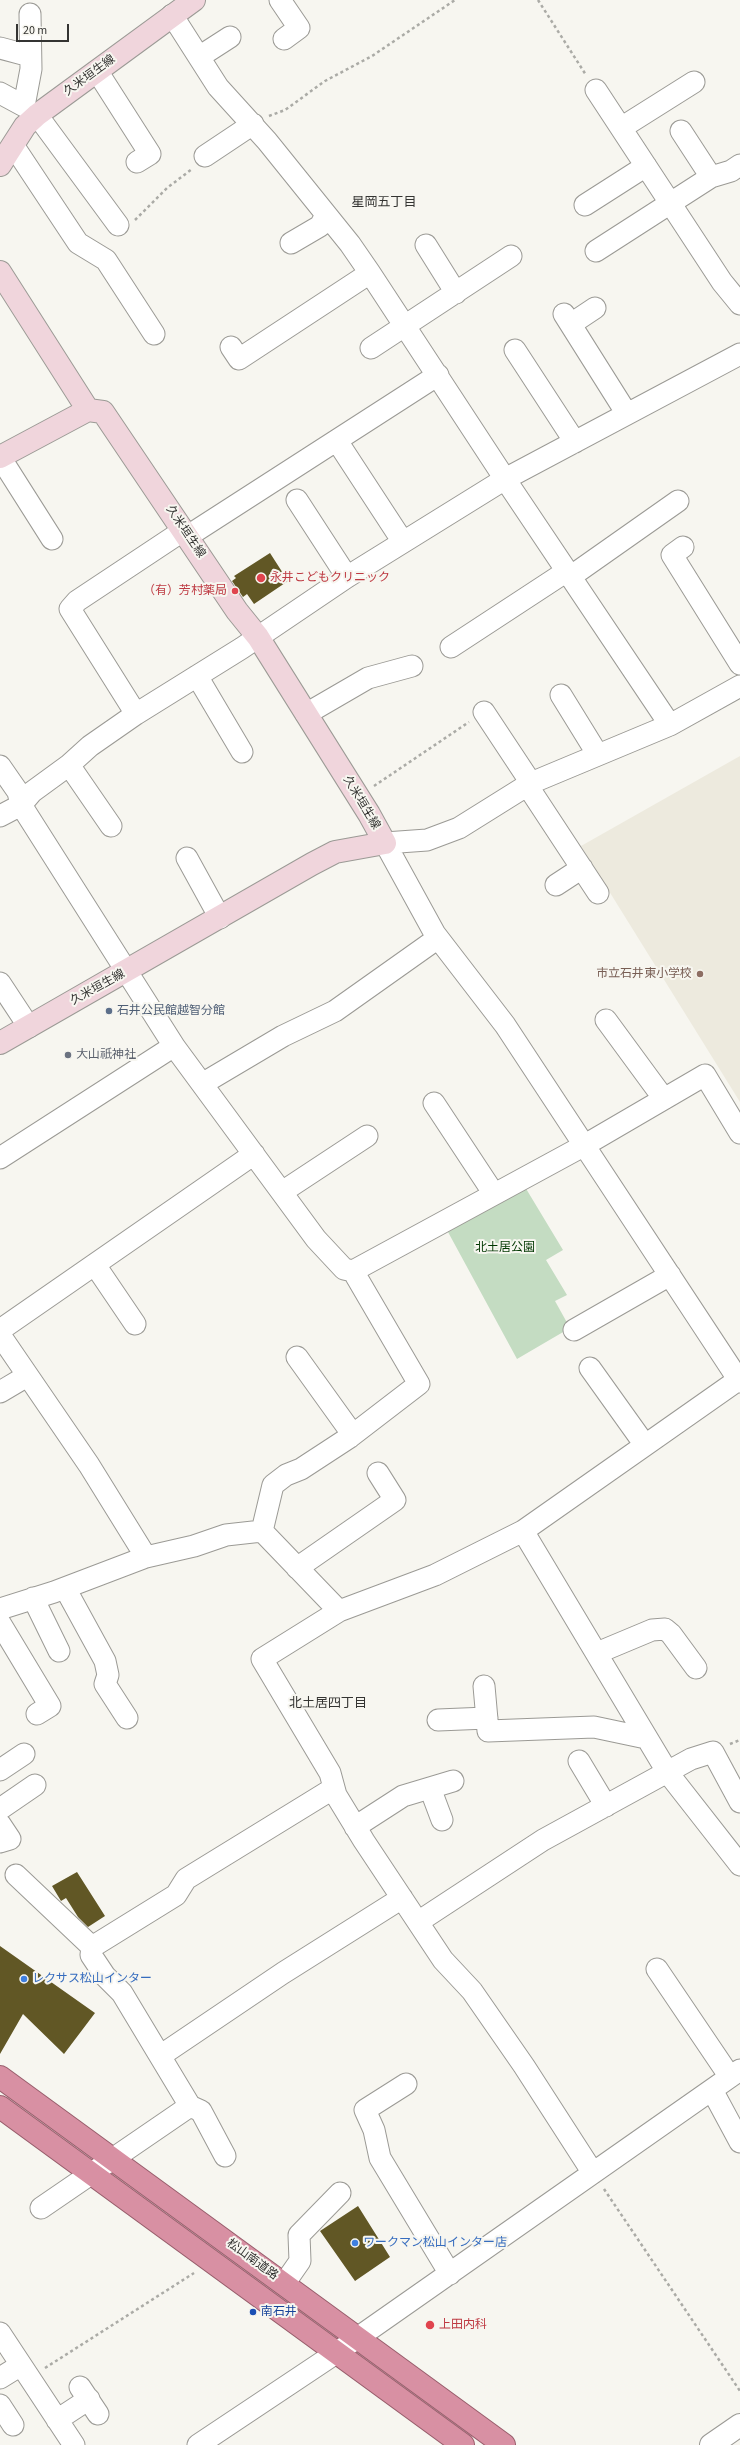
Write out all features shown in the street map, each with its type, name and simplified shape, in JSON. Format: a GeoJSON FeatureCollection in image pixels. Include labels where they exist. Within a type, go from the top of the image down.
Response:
{"type":"FeatureCollection","features":[{"type":"Feature","properties":{"kind":"highway","name":"松山南道路"},"geometry":{"type":"LineString","coordinates":[[0,2077],[504,2445]]}},
{"type":"Feature","properties":{"kind":"highway","name":"松山南道路"},"geometry":{"type":"LineString","coordinates":[[0,2107],[90,2174],[207,2256],[336,2353],[463,2445]]}},
{"type":"Feature","properties":{"kind":"main road","name":"久米垣生線"},"geometry":{"type":"LineString","coordinates":[[0,165],[32,113],[97,71],[180,6]]}},
{"type":"Feature","properties":{"kind":"main road"},"geometry":{"type":"LineString","coordinates":[[0,272],[88,410],[0,457]]}},
{"type":"Feature","properties":{"kind":"main road","name":"久米垣生線"},"geometry":{"type":"LineString","coordinates":[[0,1043],[126,973],[335,852],[385,843],[358,796],[258,637],[237,611],[186,533],[103,412],[88,410]]}},
{"type":"Feature","properties":{"kind":"street"},"geometry":{"type":"LineString","coordinates":[[280,0],[299,28],[284,39]]}},
{"type":"Feature","properties":{"kind":"street"},"geometry":{"type":"LineString","coordinates":[[180,6],[199,57],[218,86],[253,124],[326,215],[370,273],[568,574],[670,725]]}},
{"type":"Feature","properties":{"kind":"street"},"geometry":{"type":"LineString","coordinates":[[30,14],[32,113]]}},
{"type":"Feature","properties":{"kind":"street"},"geometry":{"type":"LineString","coordinates":[[199,57],[230,37]]}},
{"type":"Feature","properties":{"kind":"street"},"geometry":{"type":"LineString","coordinates":[[0,48],[30,56]]}},
{"type":"Feature","properties":{"kind":"street"},"geometry":{"type":"LineString","coordinates":[[97,71],[150,154],[136,162]]}},
{"type":"Feature","properties":{"kind":"street"},"geometry":{"type":"LineString","coordinates":[[621,128],[694,82]]}},
{"type":"Feature","properties":{"kind":"street"},"geometry":{"type":"LineString","coordinates":[[596,90],[722,282],[740,304]]}},
{"type":"Feature","properties":{"kind":"street"},"geometry":{"type":"LineString","coordinates":[[0,93],[32,113],[118,225]]}},
{"type":"Feature","properties":{"kind":"street"},"geometry":{"type":"LineString","coordinates":[[205,156],[253,124]]}},
{"type":"Feature","properties":{"kind":"street"},"geometry":{"type":"LineString","coordinates":[[681,131],[711,177]]}},
{"type":"Feature","properties":{"kind":"street"},"geometry":{"type":"LineString","coordinates":[[13,145],[55,225],[78,243],[106,260],[148,334]]}},
{"type":"Feature","properties":{"kind":"street"},"geometry":{"type":"LineString","coordinates":[[596,251],[669,202],[711,177],[731,171],[740,165]]}},
{"type":"Feature","properties":{"kind":"street"},"geometry":{"type":"LineString","coordinates":[[585,205],[646,166]]}},
{"type":"Feature","properties":{"kind":"street"},"geometry":{"type":"LineString","coordinates":[[291,243],[320,226],[326,215]]}},
{"type":"Feature","properties":{"kind":"street"},"geometry":{"type":"LineString","coordinates":[[426,245],[456,293]]}},
{"type":"Feature","properties":{"kind":"street"},"geometry":{"type":"LineString","coordinates":[[372,348],[511,256]]}},
{"type":"Feature","properties":{"kind":"street"},"geometry":{"type":"LineString","coordinates":[[231,347],[239,359],[286,318],[370,273]]}},
{"type":"Feature","properties":{"kind":"street"},"geometry":{"type":"LineString","coordinates":[[595,308],[568,319],[627,414]]}},
{"type":"Feature","properties":{"kind":"street"},"geometry":{"type":"LineString","coordinates":[[515,350],[575,442]]}},
{"type":"Feature","properties":{"kind":"street"},"geometry":{"type":"LineString","coordinates":[[0,816],[21,805],[32,792],[70,765],[90,746],[136,714],[258,637],[347,577],[403,542],[505,479],[740,354]]}},
{"type":"Feature","properties":{"kind":"street"},"geometry":{"type":"LineString","coordinates":[[136,714],[70,610],[77,601],[337,441],[438,375]]}},
{"type":"Feature","properties":{"kind":"street"},"geometry":{"type":"LineString","coordinates":[[337,441],[403,542]]}},
{"type":"Feature","properties":{"kind":"street"},"geometry":{"type":"LineString","coordinates":[[0,457],[52,539]]}},
{"type":"Feature","properties":{"kind":"street"},"geometry":{"type":"LineString","coordinates":[[297,500],[347,577]]}},
{"type":"Feature","properties":{"kind":"street"},"geometry":{"type":"LineString","coordinates":[[457,636],[568,574],[678,500]]}},
{"type":"Feature","properties":{"kind":"street"},"geometry":{"type":"LineString","coordinates":[[683,547],[672,555],[740,664]]}},
{"type":"Feature","properties":{"kind":"street"},"geometry":{"type":"LineString","coordinates":[[306,714],[368,678],[412,666]]}},
{"type":"Feature","properties":{"kind":"street"},"geometry":{"type":"LineString","coordinates":[[197,676],[242,752]]}},
{"type":"Feature","properties":{"kind":"street"},"geometry":{"type":"LineString","coordinates":[[594,2173],[472,1991],[443,1960],[355,1827],[336,1795],[330,1773],[262,1659],[339,1610],[435,1575],[524,1531],[645,1445],[739,1381],[505,1025],[438,938],[401,875],[385,843],[427,840],[460,828],[529,784],[670,725],[740,686]]}},
{"type":"Feature","properties":{"kind":"street"},"geometry":{"type":"LineString","coordinates":[[561,695],[598,755]]}},
{"type":"Feature","properties":{"kind":"street"},"geometry":{"type":"LineString","coordinates":[[484,712],[598,893]]}},
{"type":"Feature","properties":{"kind":"street"},"geometry":{"type":"LineString","coordinates":[[70,765],[111,826]]}},
{"type":"Feature","properties":{"kind":"street"},"geometry":{"type":"LineString","coordinates":[[0,766],[18,792],[21,805],[126,973],[174,1046],[321,1244],[344,1269],[352,1271],[585,1145],[705,1074],[740,1133]]}},
{"type":"Feature","properties":{"kind":"street"},"geometry":{"type":"LineString","coordinates":[[187,858],[220,918]]}},
{"type":"Feature","properties":{"kind":"street"},"geometry":{"type":"LineString","coordinates":[[556,885],[582,868]]}},
{"type":"Feature","properties":{"kind":"street"},"geometry":{"type":"LineString","coordinates":[[202,1084],[283,1036],[335,1010],[438,938]]}},
{"type":"Feature","properties":{"kind":"street"},"geometry":{"type":"LineString","coordinates":[[0,983],[29,1026]]}},
{"type":"Feature","properties":{"kind":"street"},"geometry":{"type":"LineString","coordinates":[[606,1020],[664,1099]]}},
{"type":"Feature","properties":{"kind":"street"},"geometry":{"type":"LineString","coordinates":[[0,1158],[174,1046]]}},
{"type":"Feature","properties":{"kind":"street"},"geometry":{"type":"LineString","coordinates":[[434,1103],[494,1194]]}},
{"type":"Feature","properties":{"kind":"street"},"geometry":{"type":"LineString","coordinates":[[282,1192],[367,1136]]}},
{"type":"Feature","properties":{"kind":"street"},"geometry":{"type":"LineString","coordinates":[[0,1330],[254,1154]]}},
{"type":"Feature","properties":{"kind":"street"},"geometry":{"type":"LineString","coordinates":[[95,1265],[135,1324]]}},
{"type":"Feature","properties":{"kind":"street"},"geometry":{"type":"LineString","coordinates":[[262,1531],[273,1485],[286,1475],[301,1470],[350,1437],[419,1384],[352,1271]]}},
{"type":"Feature","properties":{"kind":"street"},"geometry":{"type":"LineString","coordinates":[[574,1330],[670,1275]]}},
{"type":"Feature","properties":{"kind":"street"},"geometry":{"type":"LineString","coordinates":[[0,1335],[26,1376],[89,1465],[146,1557]]}},
{"type":"Feature","properties":{"kind":"street"},"geometry":{"type":"LineString","coordinates":[[297,1357],[348,1428],[350,1437]]}},
{"type":"Feature","properties":{"kind":"street"},"geometry":{"type":"LineString","coordinates":[[590,1368],[645,1445]]}},
{"type":"Feature","properties":{"kind":"street"},"geometry":{"type":"LineString","coordinates":[[0,1392],[26,1376]]}},
{"type":"Feature","properties":{"kind":"street"},"geometry":{"type":"LineString","coordinates":[[298,1568],[396,1500],[378,1473]]}},
{"type":"Feature","properties":{"kind":"street"},"geometry":{"type":"LineString","coordinates":[[0,1608],[65,1588],[146,1557],[194,1546],[226,1535],[262,1531]]}},
{"type":"Feature","properties":{"kind":"street"},"geometry":{"type":"LineString","coordinates":[[262,1531],[339,1610]]}},
{"type":"Feature","properties":{"kind":"street"},"geometry":{"type":"LineString","coordinates":[[524,1531],[668,1773],[740,1865]]}},
{"type":"Feature","properties":{"kind":"street"},"geometry":{"type":"LineString","coordinates":[[65,1588],[106,1661],[108,1675],[98,1688],[128,1718]]}},
{"type":"Feature","properties":{"kind":"street"},"geometry":{"type":"LineString","coordinates":[[33,1598],[59,1651]]}},
{"type":"Feature","properties":{"kind":"street"},"geometry":{"type":"LineString","coordinates":[[0,1623],[50,1706],[37,1714]]}},
{"type":"Feature","properties":{"kind":"street"},"geometry":{"type":"LineString","coordinates":[[597,1653],[652,1630],[665,1629],[671,1634],[696,1668]]}},
{"type":"Feature","properties":{"kind":"street"},"geometry":{"type":"LineString","coordinates":[[484,1686],[488,1731],[551,1720],[646,1738]]}},
{"type":"Feature","properties":{"kind":"street"},"geometry":{"type":"LineString","coordinates":[[438,1720],[487,1718]]}},
{"type":"Feature","properties":{"kind":"street"},"geometry":{"type":"LineString","coordinates":[[418,1922],[543,1840],[668,1773],[691,1759],[713,1752],[739,1800]]}},
{"type":"Feature","properties":{"kind":"street"},"geometry":{"type":"LineString","coordinates":[[0,1770],[24,1754]]}},
{"type":"Feature","properties":{"kind":"street"},"geometry":{"type":"LineString","coordinates":[[579,1761],[606,1806]]}},
{"type":"Feature","properties":{"kind":"street"},"geometry":{"type":"LineString","coordinates":[[355,1827],[403,1796],[453,1781]]}},
{"type":"Feature","properties":{"kind":"street"},"geometry":{"type":"LineString","coordinates":[[0,1809],[35,1785]]}},
{"type":"Feature","properties":{"kind":"street"},"geometry":{"type":"LineString","coordinates":[[92,1947],[176,1895],[186,1879],[334,1788]]}},
{"type":"Feature","properties":{"kind":"street"},"geometry":{"type":"LineString","coordinates":[[430,1788],[442,1820]]}},
{"type":"Feature","properties":{"kind":"street"},"geometry":{"type":"LineString","coordinates":[[0,1824],[10,1839],[0,1842]]}},
{"type":"Feature","properties":{"kind":"street"},"geometry":{"type":"LineString","coordinates":[[16,1875],[92,1947]]}},
{"type":"Feature","properties":{"kind":"street"},"geometry":{"type":"LineString","coordinates":[[160,2056],[290,1969],[402,1898]]}},
{"type":"Feature","properties":{"kind":"street"},"geometry":{"type":"LineString","coordinates":[[92,1947],[91,1955],[105,1976],[122,1993],[190,2106],[201,2111],[225,2156]]}},
{"type":"Feature","properties":{"kind":"street"},"geometry":{"type":"LineString","coordinates":[[198,2445],[336,2353],[735,2074],[657,1969]]}},
{"type":"Feature","properties":{"kind":"street"},"geometry":{"type":"LineString","coordinates":[[406,2084],[365,2110],[374,2130],[380,2158],[450,2274]]}},
{"type":"Feature","properties":{"kind":"street"},"geometry":{"type":"LineString","coordinates":[[712,2090],[740,2142]]}},
{"type":"Feature","properties":{"kind":"street"},"geometry":{"type":"LineString","coordinates":[[41,2208],[190,2106]]}},
{"type":"Feature","properties":{"kind":"street"},"geometry":{"type":"LineString","coordinates":[[284,2284],[300,2261],[299,2235],[340,2193]]}},
{"type":"Feature","properties":{"kind":"street"},"geometry":{"type":"LineString","coordinates":[[0,2333],[71,2444]]}},
{"type":"Feature","properties":{"kind":"street"},"geometry":{"type":"LineString","coordinates":[[0,2378],[26,2372]]}},
{"type":"Feature","properties":{"kind":"street"},"geometry":{"type":"LineString","coordinates":[[57,2420],[89,2400]]}},
{"type":"Feature","properties":{"kind":"street"},"geometry":{"type":"LineString","coordinates":[[0,2405],[13,2425]]}},
{"type":"Feature","properties":{"kind":"street"},"geometry":{"type":"LineString","coordinates":[[711,2445],[740,2425]]}},
{"type":"Feature","properties":{"kind":"path"},"geometry":{"type":"LineString","coordinates":[[253,124],[285,110],[325,82],[372,56],[455,0]]}},
{"type":"Feature","properties":{"kind":"path"},"geometry":{"type":"LineString","coordinates":[[538,0],[596,90]]}},
{"type":"Feature","properties":{"kind":"path"},"geometry":{"type":"LineString","coordinates":[[118,225],[134,220],[166,188],[193,168],[205,156]]}},
{"type":"Feature","properties":{"kind":"path"},"geometry":{"type":"LineString","coordinates":[[358,796],[484,712]]}},
{"type":"Feature","properties":{"kind":"path"},"geometry":{"type":"LineString","coordinates":[[594,2173],[740,2391]]}},
{"type":"Feature","properties":{"kind":"path"},"geometry":{"type":"LineString","coordinates":[[26,2372],[92,2337],[192,2275],[207,2256]]}},
{"type":"Feature","properties":{"kind":"shaded area","name":"市立石井東小学校"},"geometry":{"type":"Polygon","coordinates":[[[740,756],[740,1102],[581,846],[740,756]]]}},
{"type":"Feature","properties":{"kind":"green space","name":"北土居公園"},"geometry":{"type":"Polygon","coordinates":[[[525,1187],[563,1250],[546,1260],[567,1295],[555,1301],[570,1328],[517,1359],[448,1232],[525,1187]]]}},
{"type":"Feature","properties":{"kind":"building","name":"永井こどもクリニック"},"geometry":{"type":"Polygon","coordinates":[[[270,553],[288,581],[254,604],[247,594],[243,597],[232,581],[236,578],[234,576],[270,553]]]}},
{"type":"Feature","properties":{"kind":"building"},"geometry":{"type":"Polygon","coordinates":[[[77,1872],[105,1916],[88,1927],[78,1917],[66,1898],[61,1901],[52,1886],[77,1872]]]}},
{"type":"Feature","properties":{"kind":"building","name":"レクサス松山インター"},"geometry":{"type":"Polygon","coordinates":[[[0,1946],[95,2013],[64,2054],[23,2014],[0,2054],[0,1946]]]}},
{"type":"Feature","properties":{"kind":"building","name":"ワークマン松山インター店"},"geometry":{"type":"Polygon","coordinates":[[[358,2206],[390,2257],[355,2281],[320,2231],[358,2206]]]}},
{"type":"Feature","properties":{"kind":"place","name":"永井こどもクリニック"},"geometry":{"type":"Point","coordinates":[261,578]}},
{"type":"Feature","properties":{"kind":"place","name":"（有）芳村薬局"},"geometry":{"type":"Point","coordinates":[235,591]}},
{"type":"Feature","properties":{"kind":"place","name":"市立石井東小学校"},"geometry":{"type":"Point","coordinates":[700,974]}},
{"type":"Feature","properties":{"kind":"place","name":"石井公民館越智分館"},"geometry":{"type":"Point","coordinates":[109,1011]}},
{"type":"Feature","properties":{"kind":"place","name":"大山祇神社"},"geometry":{"type":"Point","coordinates":[68,1055]}},
{"type":"Feature","properties":{"kind":"place","name":"レクサス松山インター"},"geometry":{"type":"Point","coordinates":[24,1979]}},
{"type":"Feature","properties":{"kind":"place","name":"ワークマン松山インター店"},"geometry":{"type":"Point","coordinates":[355,2243]}},
{"type":"Feature","properties":{"kind":"place","name":"南石井"},"geometry":{"type":"Point","coordinates":[253,2312]}},
{"type":"Feature","properties":{"kind":"place","name":"上田内科"},"geometry":{"type":"Point","coordinates":[430,2325]}},
{"type":"Feature","properties":{"kind":"district","name":"星岡五丁目"},"geometry":{"type":"Point","coordinates":[384,203]}},
{"type":"Feature","properties":{"kind":"district","name":"北土居四丁目"},"geometry":{"type":"Point","coordinates":[328,1704]}}]}
